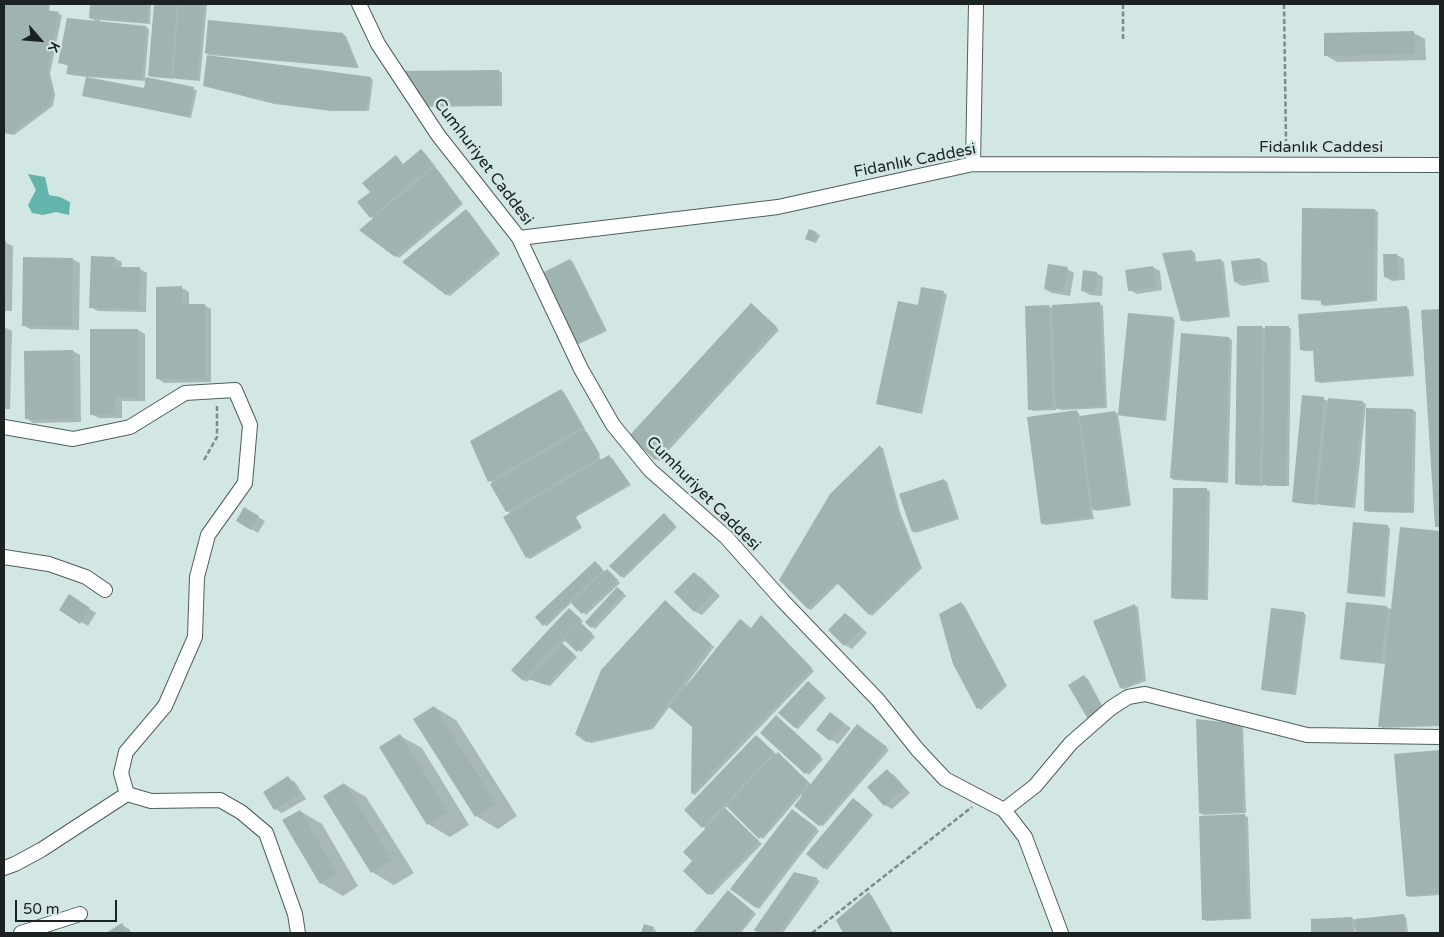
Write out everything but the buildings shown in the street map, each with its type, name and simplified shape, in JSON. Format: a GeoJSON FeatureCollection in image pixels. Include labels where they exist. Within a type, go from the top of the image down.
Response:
{"type":"FeatureCollection","features":[{"type":"Feature","properties":{"kind":"street","name":"Cumhuriyet Caddesi"},"geometry":{"type":"LineString","coordinates":[[359,4],[378,44],[438,135],[519,238],[582,369],[613,425],[650,470],[726,537],[783,601],[878,700],[917,749],[945,779],[1004,810],[1025,837],[1061,933]]}},
{"type":"Feature","properties":{"kind":"street"},"geometry":{"type":"LineString","coordinates":[[973,164],[976,4]]}},
{"type":"Feature","properties":{"kind":"street","name":"Fidanlık Caddesi"},"geometry":{"type":"LineString","coordinates":[[519,238],[778,207],[973,164],[1440,164]]}},
{"type":"Feature","properties":{"kind":"street"},"geometry":{"type":"LineString","coordinates":[[4,427],[73,439],[130,427],[185,393],[235,390],[250,425],[245,483],[208,535],[198,577],[196,637],[165,706],[126,752],[121,773],[127,794]]}},
{"type":"Feature","properties":{"kind":"street"},"geometry":{"type":"LineString","coordinates":[[4,557],[49,564],[86,577],[105,590]]}},
{"type":"Feature","properties":{"kind":"street"},"geometry":{"type":"LineString","coordinates":[[1004,810],[1035,786],[1071,743],[1111,708],[1128,697],[1144,694],[1306,735],[1440,737]]}},
{"type":"Feature","properties":{"kind":"street"},"geometry":{"type":"LineString","coordinates":[[4,868],[42,850],[127,794],[151,801],[220,800],[241,812],[266,833],[296,914],[298,933]]}},
{"type":"Feature","properties":{"kind":"street"},"geometry":{"type":"LineString","coordinates":[[20,933],[80,914]]}},
{"type":"Feature","properties":{"kind":"path"},"geometry":{"type":"LineString","coordinates":[[1123,4],[1123,39]]}},
{"type":"Feature","properties":{"kind":"path"},"geometry":{"type":"LineString","coordinates":[[1284,4],[1286,141]]}},
{"type":"Feature","properties":{"kind":"path"},"geometry":{"type":"LineString","coordinates":[[204,460],[217,437],[218,391]]}},
{"type":"Feature","properties":{"kind":"path"},"geometry":{"type":"LineString","coordinates":[[812,933],[982,799]]}},
{"type":"Feature","properties":{"kind":"water"},"geometry":{"type":"Polygon","coordinates":[[[28,174],[45,177],[49,195],[60,197],[70,202],[69,215],[56,212],[43,215],[32,213],[28,205],[36,190],[28,174]]]}}]}
